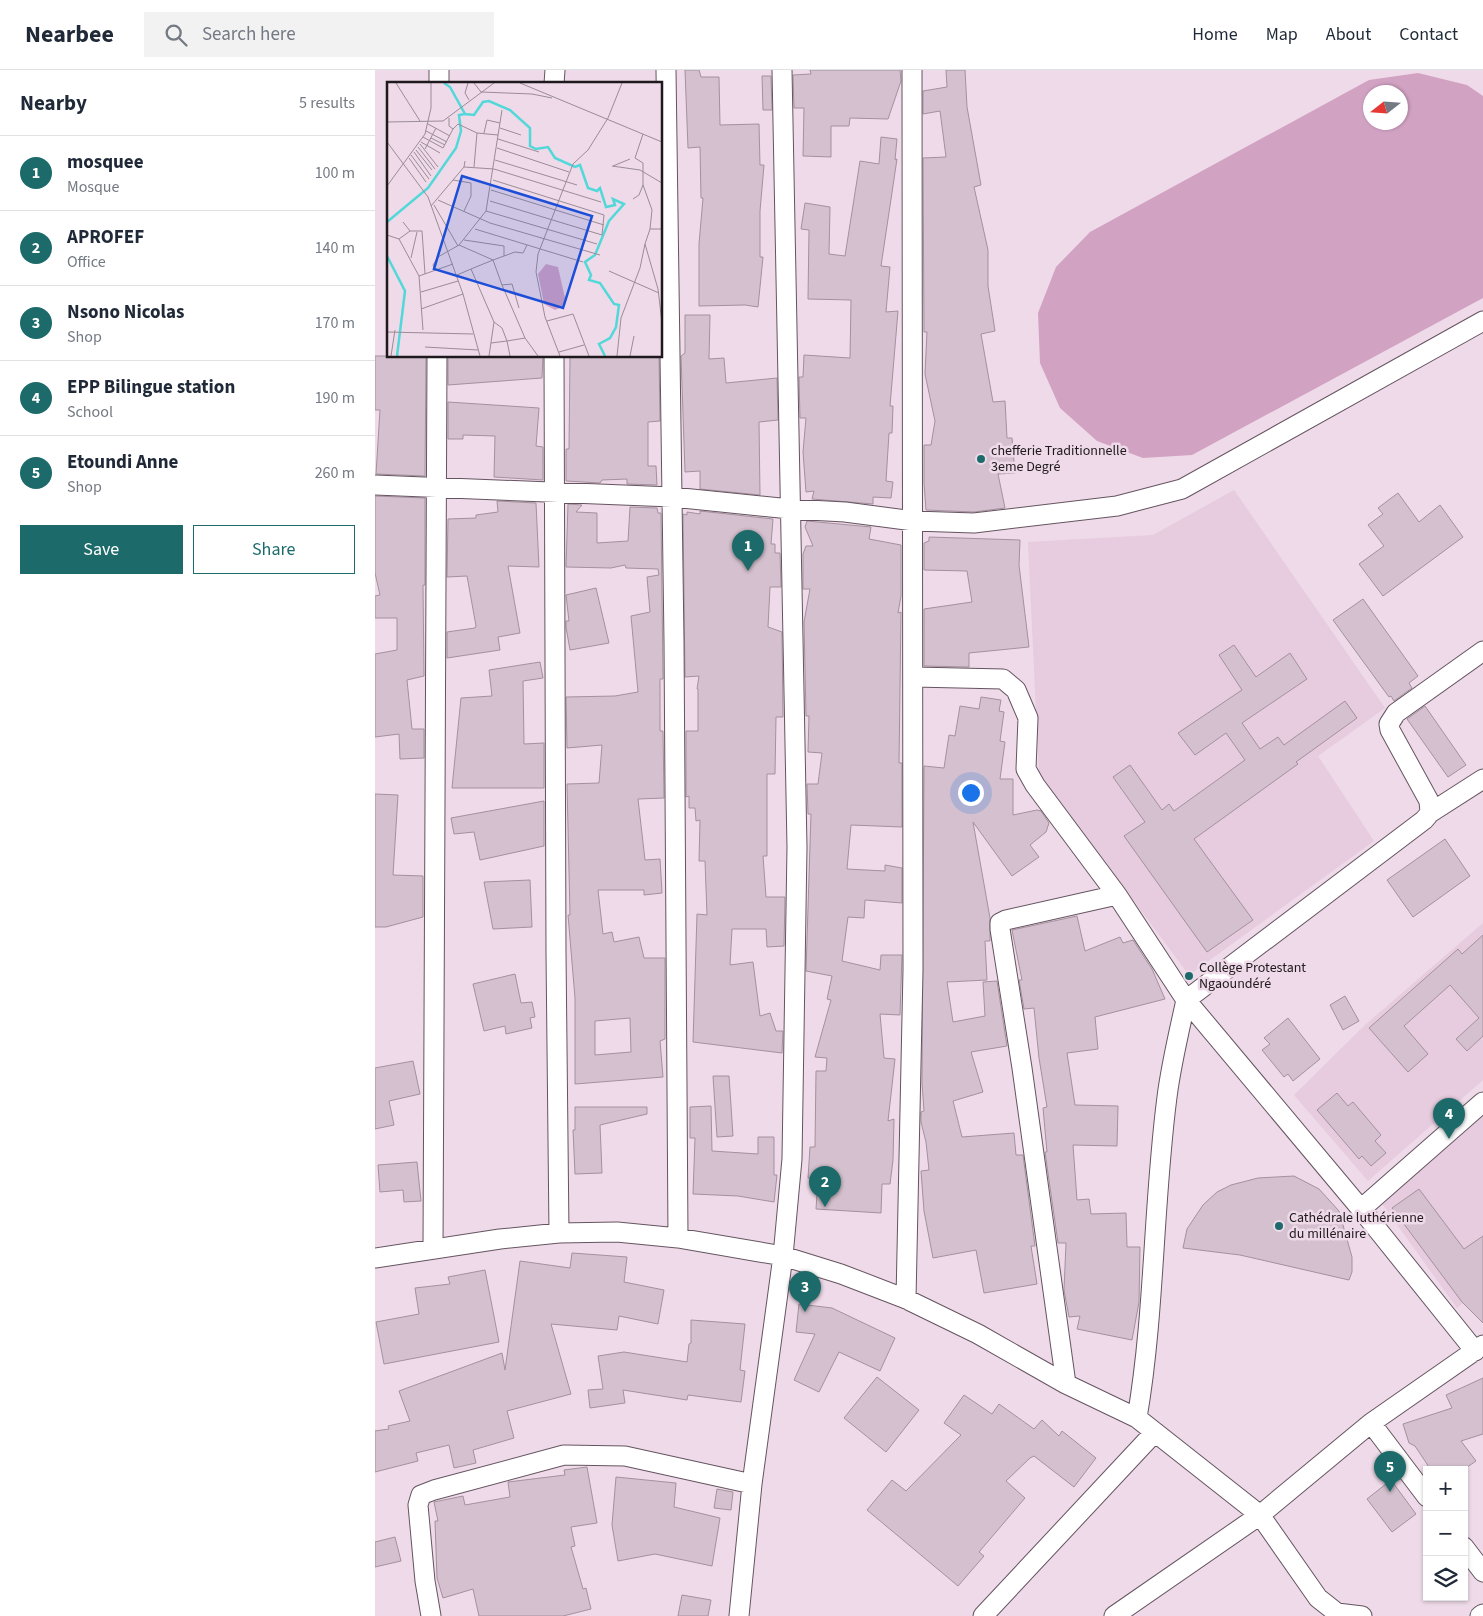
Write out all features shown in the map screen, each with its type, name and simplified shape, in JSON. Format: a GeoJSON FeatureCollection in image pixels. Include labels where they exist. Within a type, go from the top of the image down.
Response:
{"type":"FeatureCollection","features":[{"type":"Feature","properties":{"kind":"street"},"geometry":{"type":"LineString","coordinates":[[665,70],[672,497],[678,1238]]}},
{"type":"Feature","properties":{"kind":"street"},"geometry":{"type":"LineString","coordinates":[[739,1616],[752,1484],[783,1256],[792,1159],[797,847],[782,70]]}},
{"type":"Feature","properties":{"kind":"street"},"geometry":{"type":"LineString","coordinates":[[906,1299],[913,970],[912,70]]}},
{"type":"Feature","properties":{"kind":"street"},"geometry":{"type":"LineString","coordinates":[[375,485],[672,497],[790,509],[845,512],[914,521],[974,523],[1117,506],[1182,489],[1483,321]]}},
{"type":"Feature","properties":{"kind":"street"},"geometry":{"type":"LineString","coordinates":[[433,1248],[437,358]]}},
{"type":"Feature","properties":{"kind":"street"},"geometry":{"type":"LineString","coordinates":[[554,358],[559,1233]]}},
{"type":"Feature","properties":{"kind":"street"},"geometry":{"type":"LineString","coordinates":[[1430,813],[1429,801],[1390,730],[1389,724],[1396,713],[1483,651]]}},
{"type":"Feature","properties":{"kind":"street"},"geometry":{"type":"LineString","coordinates":[[914,677],[1003,679],[1016,690],[1028,718],[1026,769],[1035,785],[1117,895],[1186,1000],[1479,1348],[1371,1422],[1260,1515],[1114,1616]]}},
{"type":"Feature","properties":{"kind":"street"},"geometry":{"type":"LineString","coordinates":[[1137,1418],[1145,1372],[1151,1274],[1167,1096],[1186,1000],[1424,820],[1430,813],[1483,779]]}},
{"type":"Feature","properties":{"kind":"street"},"geometry":{"type":"LineString","coordinates":[[1066,1384],[1022,1068],[1000,929],[1001,923],[1006,920],[1117,895]]}},
{"type":"Feature","properties":{"kind":"street"},"geometry":{"type":"LineString","coordinates":[[1361,1209],[1483,1102]]}},
{"type":"Feature","properties":{"kind":"street"},"geometry":{"type":"LineString","coordinates":[[375,1258],[433,1248],[559,1233],[617,1232],[678,1238],[783,1256],[841,1274],[906,1299],[978,1334],[1066,1384],[1137,1418],[1260,1515],[1318,1598],[1334,1614],[1362,1616]]}},
{"type":"Feature","properties":{"kind":"street"},"geometry":{"type":"LineString","coordinates":[[1371,1422],[1423,1492]]}},
{"type":"Feature","properties":{"kind":"street"},"geometry":{"type":"LineString","coordinates":[[983,1616],[1155,1432]]}},
{"type":"Feature","properties":{"kind":"street"},"geometry":{"type":"LineString","coordinates":[[431,1616],[425,1581],[418,1505],[421,1495],[564,1455],[625,1456],[752,1484]]}},
{"type":"Feature","properties":{"kind":"street"},"geometry":{"type":"LineString","coordinates":[[1468,1552],[1483,1572]]}},
{"type":"Feature","properties":{"kind":"shaded area"},"geometry":{"type":"Polygon","coordinates":[[[1418,73],[1467,85],[1483,96],[1483,298],[1192,455],[1143,458],[1097,441],[1060,408],[1040,363],[1038,313],[1056,267],[1090,232],[1369,80],[1418,73]]]}},
{"type":"Feature","properties":{"kind":"shaded area"},"geometry":{"type":"Polygon","coordinates":[[[1234,490],[1385,708],[1318,756],[1374,841],[1189,975],[1039,774],[1028,542],[1153,535],[1234,490]]]}},
{"type":"Feature","properties":{"kind":"shaded area"},"geometry":{"type":"Polygon","coordinates":[[[1483,923],[1483,1080],[1368,1181],[1294,1095],[1365,1025],[1483,923]]]}},
{"type":"Feature","properties":{"kind":"shaded area"},"geometry":{"type":"Polygon","coordinates":[[[1483,1110],[1483,1286],[1457,1308],[1380,1201],[1483,1110]]]}},
{"type":"Feature","properties":{"kind":"building"},"geometry":{"type":"Polygon","coordinates":[[[685,70],[699,70],[701,77],[719,77],[720,125],[759,124],[760,165],[764,165],[760,211],[760,257],[763,257],[758,307],[745,305],[699,306],[699,244],[703,198],[701,198],[700,147],[688,148],[685,70]]]}},
{"type":"Feature","properties":{"kind":"building"},"geometry":{"type":"Polygon","coordinates":[[[810,70],[900,70],[901,81],[888,119],[850,118],[849,126],[831,126],[831,157],[803,156],[804,108],[794,108],[793,75],[811,74],[810,70]]]}},
{"type":"Feature","properties":{"kind":"building"},"geometry":{"type":"Polygon","coordinates":[[[946,70],[965,70],[967,107],[981,185],[974,187],[988,250],[988,286],[995,331],[981,334],[993,402],[1005,401],[1007,438],[1012,438],[1015,473],[998,474],[1005,508],[974,512],[926,510],[924,483],[924,445],[931,445],[935,421],[925,374],[927,332],[924,332],[923,158],[946,157],[940,111],[923,114],[923,91],[947,87],[946,70]]]}},
{"type":"Feature","properties":{"kind":"building"},"geometry":{"type":"Polygon","coordinates":[[[762,76],[771,76],[772,110],[763,110],[762,76]]]}},
{"type":"Feature","properties":{"kind":"building"},"geometry":{"type":"Polygon","coordinates":[[[881,137],[897,139],[895,160],[897,159],[881,266],[890,267],[886,312],[898,311],[890,406],[893,406],[892,433],[889,433],[886,481],[893,482],[891,498],[873,497],[873,504],[812,499],[814,491],[806,492],[803,452],[806,418],[800,418],[799,377],[803,377],[804,355],[850,358],[851,300],[808,299],[809,230],[801,229],[805,203],[830,207],[829,254],[845,256],[860,161],[879,164],[881,137]]]}},
{"type":"Feature","properties":{"kind":"building"},"geometry":{"type":"Polygon","coordinates":[[[685,315],[710,315],[709,359],[724,358],[726,383],[777,378],[778,420],[759,422],[760,495],[700,489],[700,471],[685,472],[681,356],[685,353],[685,315]]]}},
{"type":"Feature","properties":{"kind":"building"},"geometry":{"type":"Polygon","coordinates":[[[375,356],[387,356],[387,358],[426,358],[425,476],[376,474],[380,410],[375,410],[375,356]]]}},
{"type":"Feature","properties":{"kind":"building"},"geometry":{"type":"Polygon","coordinates":[[[448,358],[543,358],[542,378],[448,385],[448,358]]]}},
{"type":"Feature","properties":{"kind":"building"},"geometry":{"type":"Polygon","coordinates":[[[570,358],[659,358],[660,421],[648,422],[648,466],[656,466],[657,485],[627,484],[627,479],[602,480],[600,483],[566,481],[566,449],[569,449],[570,358]]]}},
{"type":"Feature","properties":{"kind":"building"},"geometry":{"type":"Polygon","coordinates":[[[448,402],[539,408],[536,446],[543,447],[543,480],[494,477],[495,436],[463,435],[463,439],[448,439],[448,402]]]}},
{"type":"Feature","properties":{"kind":"building"},"geometry":{"type":"Polygon","coordinates":[[[1398,493],[1419,522],[1440,505],[1463,537],[1383,596],[1359,564],[1384,546],[1368,525],[1383,514],[1378,508],[1398,493]]]}},
{"type":"Feature","properties":{"kind":"building"},"geometry":{"type":"Polygon","coordinates":[[[375,496],[425,498],[425,585],[423,585],[424,676],[407,680],[412,729],[424,729],[424,758],[400,759],[399,734],[375,737],[375,654],[397,650],[397,618],[375,618],[375,596],[380,595],[375,573],[375,496]]]}},
{"type":"Feature","properties":{"kind":"building"},"geometry":{"type":"Polygon","coordinates":[[[497,501],[536,503],[539,567],[508,566],[520,633],[498,637],[500,650],[447,658],[447,632],[475,628],[476,626],[467,576],[447,577],[448,519],[476,518],[476,515],[498,512],[497,501]]]}},
{"type":"Feature","properties":{"kind":"building"},"geometry":{"type":"Polygon","coordinates":[[[568,504],[582,505],[576,512],[597,513],[597,543],[628,541],[630,507],[657,508],[658,513],[661,513],[663,679],[660,679],[660,731],[663,731],[664,798],[638,799],[645,860],[660,859],[662,893],[644,895],[644,890],[598,890],[603,934],[612,932],[614,942],[639,937],[644,958],[665,958],[665,1039],[660,1041],[663,1077],[575,1084],[575,998],[568,915],[570,915],[567,784],[599,783],[602,745],[567,748],[566,697],[615,696],[638,692],[631,616],[650,612],[647,577],[659,575],[658,569],[626,568],[625,565],[611,568],[566,567],[568,504]],[[630,1018],[595,1021],[595,1055],[631,1052],[630,1018]]]}},
{"type":"Feature","properties":{"kind":"building"},"geometry":{"type":"Polygon","coordinates":[[[700,511],[773,519],[771,544],[775,544],[775,553],[780,553],[781,587],[770,587],[768,627],[782,632],[783,717],[776,717],[775,774],[767,774],[767,856],[763,856],[766,897],[785,897],[784,946],[767,947],[766,929],[732,929],[730,965],[753,962],[760,1016],[770,1013],[776,1031],[783,1031],[782,1053],[693,1042],[697,914],[707,915],[705,861],[699,861],[700,820],[696,821],[695,808],[689,808],[689,796],[686,797],[686,731],[698,731],[697,689],[699,676],[685,677],[683,514],[687,515],[687,512],[700,514],[700,511]]]}},
{"type":"Feature","properties":{"kind":"building"},"geometry":{"type":"Polygon","coordinates":[[[807,521],[871,527],[869,539],[901,545],[901,596],[898,613],[901,612],[899,763],[902,763],[902,827],[851,825],[847,869],[885,871],[885,865],[902,868],[902,903],[865,900],[864,918],[848,917],[842,961],[880,970],[881,955],[902,955],[900,1015],[880,1014],[884,1058],[895,1059],[888,1121],[894,1119],[893,1160],[890,1184],[882,1184],[881,1213],[816,1209],[818,1178],[808,1178],[810,1147],[815,1147],[816,1071],[826,1071],[827,1058],[815,1057],[831,1000],[827,999],[832,976],[806,971],[811,814],[808,814],[807,784],[818,784],[822,753],[808,752],[809,716],[806,716],[804,622],[810,589],[803,589],[803,554],[806,546],[813,546],[805,527],[807,521]]]}},
{"type":"Feature","properties":{"kind":"building"},"geometry":{"type":"Polygon","coordinates":[[[929,537],[1020,540],[1019,565],[1029,647],[969,653],[969,667],[924,666],[924,609],[972,602],[967,571],[924,570],[924,543],[929,541],[929,537]]]}},
{"type":"Feature","properties":{"kind":"building"},"geometry":{"type":"Polygon","coordinates":[[[596,588],[609,643],[570,650],[566,627],[566,621],[569,621],[566,595],[596,588]]]}},
{"type":"Feature","properties":{"kind":"building"},"geometry":{"type":"Polygon","coordinates":[[[1363,599],[1418,676],[1409,683],[1412,688],[1394,701],[1391,696],[1389,697],[1333,620],[1363,599]]]}},
{"type":"Feature","properties":{"kind":"building"},"geometry":{"type":"Polygon","coordinates":[[[1234,645],[1256,677],[1290,653],[1307,679],[1242,723],[1260,749],[1278,737],[1284,745],[1345,701],[1357,718],[1296,762],[1298,764],[1194,839],[1253,920],[1207,952],[1124,836],[1145,822],[1113,777],[1130,765],[1162,810],[1169,804],[1174,811],[1245,760],[1226,733],[1195,755],[1178,733],[1242,690],[1219,655],[1234,645]]]}},
{"type":"Feature","properties":{"kind":"building"},"geometry":{"type":"Polygon","coordinates":[[[540,662],[543,678],[523,681],[524,744],[544,743],[544,788],[452,788],[461,698],[492,696],[489,670],[540,662]]]}},
{"type":"Feature","properties":{"kind":"building"},"geometry":{"type":"Polygon","coordinates":[[[981,697],[1001,700],[999,711],[1004,712],[1000,741],[1005,742],[1000,779],[1013,779],[1013,815],[1037,810],[1041,811],[1049,823],[1046,832],[1030,845],[1039,857],[1012,876],[973,822],[990,918],[990,941],[985,941],[987,980],[947,982],[953,1022],[985,1016],[983,982],[997,981],[1007,1046],[971,1052],[983,1092],[953,1101],[962,1137],[1014,1133],[1016,1155],[1023,1155],[1035,1246],[1031,1246],[1037,1284],[984,1293],[976,1250],[933,1258],[924,1211],[921,1171],[929,1170],[926,1142],[921,1122],[921,1112],[924,1111],[922,1083],[924,766],[944,768],[949,735],[955,736],[960,706],[979,709],[981,697]]]}},
{"type":"Feature","properties":{"kind":"building"},"geometry":{"type":"Polygon","coordinates":[[[1425,706],[1466,765],[1448,777],[1407,719],[1425,706]]]}},
{"type":"Feature","properties":{"kind":"building"},"geometry":{"type":"Polygon","coordinates":[[[375,794],[398,795],[393,875],[423,876],[423,917],[386,927],[375,927],[375,794]]]}},
{"type":"Feature","properties":{"kind":"building"},"geometry":{"type":"Polygon","coordinates":[[[544,801],[544,846],[480,860],[474,832],[454,834],[451,818],[544,801]]]}},
{"type":"Feature","properties":{"kind":"building"},"geometry":{"type":"Polygon","coordinates":[[[1445,839],[1470,876],[1413,917],[1387,880],[1445,839]]]}},
{"type":"Feature","properties":{"kind":"building"},"geometry":{"type":"Polygon","coordinates":[[[530,880],[532,927],[493,929],[484,882],[530,880]]]}},
{"type":"Feature","properties":{"kind":"building"},"geometry":{"type":"Polygon","coordinates":[[[1077,916],[1085,951],[1120,937],[1123,943],[1133,940],[1152,969],[1165,999],[1095,1017],[1098,1049],[1067,1053],[1075,1105],[1118,1106],[1117,1146],[1073,1145],[1077,1200],[1089,1199],[1091,1214],[1126,1213],[1127,1247],[1140,1247],[1139,1302],[1132,1340],[1077,1329],[1080,1316],[1069,1317],[1064,1290],[1066,1243],[1058,1243],[1045,1152],[1047,1152],[1043,1108],[1047,1107],[1039,1058],[1034,1008],[1024,1009],[1019,980],[1022,980],[1012,930],[1077,916]]]}},
{"type":"Feature","properties":{"kind":"building"},"geometry":{"type":"Polygon","coordinates":[[[1483,935],[1483,1036],[1467,1051],[1456,1039],[1479,1018],[1450,985],[1404,1026],[1428,1054],[1408,1072],[1369,1028],[1458,949],[1462,954],[1483,935]]]}},
{"type":"Feature","properties":{"kind":"building"},"geometry":{"type":"Polygon","coordinates":[[[515,974],[521,1003],[532,1002],[535,1017],[530,1018],[532,1028],[506,1034],[505,1026],[484,1031],[473,984],[515,974]]]}},
{"type":"Feature","properties":{"kind":"building"},"geometry":{"type":"Polygon","coordinates":[[[1345,996],[1359,1021],[1343,1030],[1330,1005],[1345,996]]]}},
{"type":"Feature","properties":{"kind":"building"},"geometry":{"type":"Polygon","coordinates":[[[1288,1018],[1320,1059],[1293,1081],[1288,1074],[1284,1077],[1262,1050],[1270,1044],[1264,1038],[1288,1018]]]}},
{"type":"Feature","properties":{"kind":"building"},"geometry":{"type":"Polygon","coordinates":[[[413,1061],[420,1094],[389,1101],[394,1125],[375,1129],[375,1068],[413,1061]]]}},
{"type":"Feature","properties":{"kind":"building"},"geometry":{"type":"Polygon","coordinates":[[[713,1076],[729,1076],[733,1136],[717,1137],[713,1076]]]}},
{"type":"Feature","properties":{"kind":"building"},"geometry":{"type":"Polygon","coordinates":[[[1337,1093],[1348,1106],[1353,1102],[1381,1135],[1375,1141],[1386,1153],[1371,1166],[1362,1156],[1359,1159],[1317,1110],[1337,1093]]]}},
{"type":"Feature","properties":{"kind":"building"},"geometry":{"type":"Polygon","coordinates":[[[711,1106],[712,1151],[758,1154],[758,1137],[774,1137],[774,1175],[777,1175],[774,1202],[738,1196],[693,1194],[695,1138],[690,1138],[690,1107],[711,1106]]]}},
{"type":"Feature","properties":{"kind":"building"},"geometry":{"type":"Polygon","coordinates":[[[575,1107],[647,1107],[647,1114],[600,1125],[602,1173],[575,1174],[573,1130],[575,1130],[575,1107]]]}},
{"type":"Feature","properties":{"kind":"building"},"geometry":{"type":"Polygon","coordinates":[[[417,1162],[421,1201],[404,1202],[403,1190],[380,1192],[378,1165],[417,1162]]]}},
{"type":"Feature","properties":{"kind":"building"},"geometry":{"type":"Polygon","coordinates":[[[1294,1176],[1319,1189],[1339,1211],[1352,1257],[1352,1272],[1349,1280],[1240,1255],[1183,1248],[1187,1229],[1203,1205],[1217,1192],[1231,1185],[1258,1178],[1294,1176]]]}},
{"type":"Feature","properties":{"kind":"building"},"geometry":{"type":"Polygon","coordinates":[[[1419,1189],[1464,1249],[1483,1236],[1483,1323],[1462,1302],[1392,1208],[1419,1189]]]}},
{"type":"Feature","properties":{"kind":"building"},"geometry":{"type":"Polygon","coordinates":[[[572,1253],[627,1257],[624,1282],[664,1290],[658,1324],[619,1316],[617,1330],[551,1324],[571,1394],[507,1411],[514,1438],[473,1450],[476,1463],[454,1468],[449,1445],[416,1453],[418,1461],[375,1472],[375,1431],[389,1429],[388,1426],[410,1421],[399,1391],[502,1353],[505,1370],[520,1261],[570,1268],[572,1253]]]}},
{"type":"Feature","properties":{"kind":"building"},"geometry":{"type":"Polygon","coordinates":[[[485,1270],[499,1342],[384,1364],[376,1322],[419,1314],[415,1288],[450,1284],[448,1277],[485,1270]]]}},
{"type":"Feature","properties":{"kind":"building"},"geometry":{"type":"Polygon","coordinates":[[[799,1304],[832,1308],[895,1338],[880,1371],[839,1352],[819,1392],[794,1380],[815,1334],[796,1332],[799,1304]]]}},
{"type":"Feature","properties":{"kind":"building"},"geometry":{"type":"Polygon","coordinates":[[[691,1320],[745,1324],[740,1370],[745,1371],[741,1402],[688,1395],[687,1400],[623,1390],[625,1403],[590,1408],[588,1390],[603,1389],[598,1356],[624,1352],[687,1362],[689,1344],[691,1343],[691,1320]]]}},
{"type":"Feature","properties":{"kind":"building"},"geometry":{"type":"Polygon","coordinates":[[[877,1377],[919,1410],[886,1452],[844,1418],[877,1377]]]}},
{"type":"Feature","properties":{"kind":"building"},"geometry":{"type":"Polygon","coordinates":[[[1483,1378],[1483,1434],[1461,1441],[1476,1461],[1468,1467],[1428,1466],[1415,1446],[1409,1443],[1403,1424],[1452,1408],[1446,1395],[1483,1378]]]}},
{"type":"Feature","properties":{"kind":"building"},"geometry":{"type":"Polygon","coordinates":[[[964,1395],[992,1414],[999,1404],[1034,1429],[1042,1420],[1059,1436],[1062,1431],[1096,1458],[1074,1487],[1034,1456],[1030,1458],[1006,1481],[1025,1498],[979,1552],[984,1556],[958,1586],[867,1510],[892,1480],[906,1491],[961,1435],[944,1423],[964,1395]]]}},
{"type":"Feature","properties":{"kind":"building"},"geometry":{"type":"Polygon","coordinates":[[[587,1467],[597,1523],[571,1527],[575,1546],[571,1547],[583,1589],[586,1588],[591,1609],[563,1616],[479,1616],[473,1589],[443,1598],[437,1578],[435,1521],[438,1521],[434,1502],[463,1496],[465,1505],[510,1497],[508,1482],[565,1475],[564,1470],[587,1467]]]}},
{"type":"Feature","properties":{"kind":"building"},"geometry":{"type":"Polygon","coordinates":[[[616,1477],[676,1483],[674,1507],[720,1518],[712,1566],[655,1554],[618,1561],[612,1525],[616,1477]]]}},
{"type":"Feature","properties":{"kind":"building"},"geometry":{"type":"Polygon","coordinates":[[[1391,1480],[1416,1514],[1392,1532],[1367,1499],[1391,1480]]]}},
{"type":"Feature","properties":{"kind":"building"},"geometry":{"type":"Polygon","coordinates":[[[717,1489],[733,1492],[731,1510],[714,1508],[717,1489]]]}},
{"type":"Feature","properties":{"kind":"building"},"geometry":{"type":"Polygon","coordinates":[[[395,1537],[401,1561],[375,1567],[375,1542],[395,1537]]]}},
{"type":"Feature","properties":{"kind":"building"},"geometry":{"type":"Polygon","coordinates":[[[682,1595],[711,1600],[708,1616],[678,1616],[682,1595]]]}},
{"type":"Feature","properties":{"kind":"place","name":"chefferie Traditionnelle 3eme Degré"},"geometry":{"type":"Point","coordinates":[981,459]}},
{"type":"Feature","properties":{"kind":"place","name":"mosquee"},"geometry":{"type":"Point","coordinates":[748,571]}},
{"type":"Feature","properties":{"kind":"place","name":"Collège Protestant Ngaoundéré"},"geometry":{"type":"Point","coordinates":[1189,976]}},
{"type":"Feature","properties":{"kind":"place","name":"EPP Bilingue station"},"geometry":{"type":"Point","coordinates":[1449,1139]}},
{"type":"Feature","properties":{"kind":"place","name":"APROFEF"},"geometry":{"type":"Point","coordinates":[825,1207]}},
{"type":"Feature","properties":{"kind":"place","name":"Cathédrale luthérienne du millénaire"},"geometry":{"type":"Point","coordinates":[1279,1226]}},
{"type":"Feature","properties":{"kind":"place","name":"Nsono Nicolas"},"geometry":{"type":"Point","coordinates":[805,1312]}},
{"type":"Feature","properties":{"kind":"place","name":"Etoundi Anne"},"geometry":{"type":"Point","coordinates":[1390,1492]}}]}
